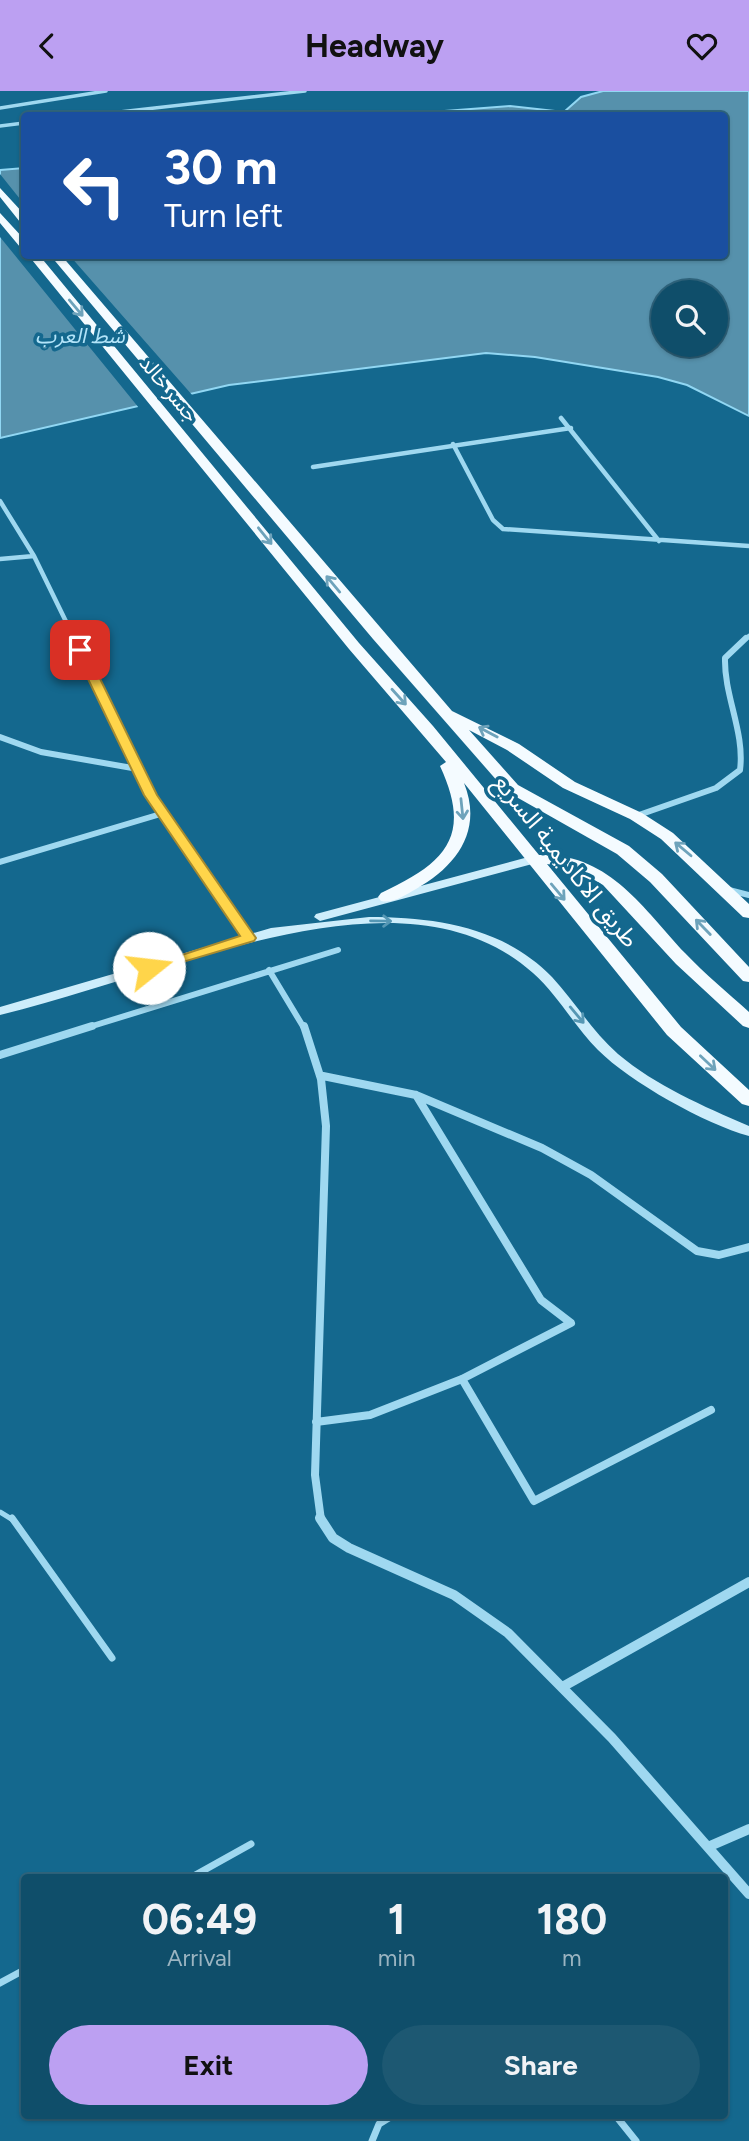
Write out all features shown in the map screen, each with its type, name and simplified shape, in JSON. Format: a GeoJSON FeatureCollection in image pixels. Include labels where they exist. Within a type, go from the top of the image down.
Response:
{"type":"FeatureCollection","features":[{"type":"Feature","properties":{"kind":"highway"},"geometry":{"type":"LineString","coordinates":[[0,191],[21,216]]}},
{"type":"Feature","properties":{"kind":"highway"},"geometry":{"type":"LineString","coordinates":[[0,216],[21,241]]}},
{"type":"Feature","properties":{"kind":"highway","name":"جسر خالد"},"geometry":{"type":"LineString","coordinates":[[36,259],[354,646]]}},
{"type":"Feature","properties":{"kind":"highway","name":"جسر خالد"},"geometry":{"type":"LineString","coordinates":[[58,259],[378,636]]}},
{"type":"Feature","properties":{"kind":"highway","name":"طريق الاكاديمية السريع"},"geometry":{"type":"LineString","coordinates":[[378,636],[512,788],[547,810],[604,837],[640,864],[749,977]]}},
{"type":"Feature","properties":{"kind":"highway","name":"طريق الاكاديمية السريع"},"geometry":{"type":"LineString","coordinates":[[354,646],[440,745],[674,1031],[749,1100]]}},
{"type":"Feature","properties":{"kind":"highway"},"geometry":{"type":"LineString","coordinates":[[444,711],[491,734],[569,785],[636,816],[683,848],[749,913]]}},
{"type":"Feature","properties":{"kind":"highway"},"geometry":{"type":"LineString","coordinates":[[387,897],[436,867],[448,856],[461,832],[463,806],[440,745]]}},
{"type":"Feature","properties":{"kind":"highway"},"geometry":{"type":"LineString","coordinates":[[532,860],[571,861],[603,876],[682,960],[749,1022]]}},
{"type":"Feature","properties":{"kind":"main road"},"geometry":{"type":"LineString","coordinates":[[0,1011],[387,897],[532,860]]}},
{"type":"Feature","properties":{"kind":"main road"},"geometry":{"type":"LineString","coordinates":[[264,934],[331,922],[393,921],[440,926],[482,938],[535,968],[611,1055],[640,1077],[749,1132]]}},
{"type":"Feature","properties":{"kind":"street"},"geometry":{"type":"LineString","coordinates":[[0,108],[106,91]]}},
{"type":"Feature","properties":{"kind":"street"},"geometry":{"type":"LineString","coordinates":[[122,112],[305,91]]}},
{"type":"Feature","properties":{"kind":"street"},"geometry":{"type":"LineString","coordinates":[[0,126],[21,123]]}},
{"type":"Feature","properties":{"kind":"street"},"geometry":{"type":"LineString","coordinates":[[561,418],[659,541]]}},
{"type":"Feature","properties":{"kind":"street"},"geometry":{"type":"LineString","coordinates":[[313,467],[571,428]]}},
{"type":"Feature","properties":{"kind":"street"},"geometry":{"type":"LineString","coordinates":[[453,445],[493,520],[503,529],[749,546]]}},
{"type":"Feature","properties":{"kind":"street"},"geometry":{"type":"LineString","coordinates":[[0,501],[34,555],[138,769],[163,813],[249,938]]}},
{"type":"Feature","properties":{"kind":"street"},"geometry":{"type":"LineString","coordinates":[[0,559],[34,555]]}},
{"type":"Feature","properties":{"kind":"street"},"geometry":{"type":"LineString","coordinates":[[636,816],[731,780],[745,760],[748,747],[726,695],[723,675],[725,658],[749,636]]}},
{"type":"Feature","properties":{"kind":"street"},"geometry":{"type":"LineString","coordinates":[[0,737],[41,752],[138,769]]}},
{"type":"Feature","properties":{"kind":"street"},"geometry":{"type":"LineString","coordinates":[[0,862],[163,813]]}},
{"type":"Feature","properties":{"kind":"street"},"geometry":{"type":"LineString","coordinates":[[722,888],[749,895]]}},
{"type":"Feature","properties":{"kind":"street"},"geometry":{"type":"LineString","coordinates":[[0,1055],[338,950]]}},
{"type":"Feature","properties":{"kind":"street"},"geometry":{"type":"LineString","coordinates":[[269,970],[306,1027],[323,1076],[326,1126],[315,1475],[318,1509],[325,1530],[348,1549],[467,1601],[500,1626],[564,1685],[710,1846],[749,1894]]}},
{"type":"Feature","properties":{"kind":"street"},"geometry":{"type":"LineString","coordinates":[[323,1076],[416,1095],[567,1160],[697,1251],[719,1255],[749,1247]]}},
{"type":"Feature","properties":{"kind":"street"},"geometry":{"type":"LineString","coordinates":[[316,1422],[370,1415],[462,1379],[571,1323],[541,1300],[416,1095]]}},
{"type":"Feature","properties":{"kind":"street"},"geometry":{"type":"LineString","coordinates":[[462,1379],[534,1501],[711,1410]]}},
{"type":"Feature","properties":{"kind":"street"},"geometry":{"type":"LineString","coordinates":[[564,1685],[749,1582]]}},
{"type":"Feature","properties":{"kind":"street"},"geometry":{"type":"LineString","coordinates":[[710,1846],[749,1829]]}},
{"type":"Feature","properties":{"kind":"lane"},"geometry":{"type":"LineString","coordinates":[[0,1512],[11,1517],[23,1531],[112,1658]]}},
{"type":"Feature","properties":{"kind":"lane"},"geometry":{"type":"LineString","coordinates":[[197,1874],[251,1844]]}},
{"type":"Feature","properties":{"kind":"lane"},"geometry":{"type":"LineString","coordinates":[[0,1983],[21,1972]]}},
{"type":"Feature","properties":{"kind":"lane"},"geometry":{"type":"LineString","coordinates":[[372,2141],[379,2124],[387,2119]]}},
{"type":"Feature","properties":{"kind":"lane"},"geometry":{"type":"LineString","coordinates":[[618,2119],[636,2141]]}},
{"type":"Feature","properties":{"kind":"water","name":"شط العرب"},"geometry":{"type":"Polygon","coordinates":[[[603,91],[749,91],[749,416],[687,385],[658,377],[535,357],[486,353],[229,385],[0,438],[0,170],[21,168],[21,259],[728,259],[728,112],[564,112],[581,97],[603,91]]]}},
{"type":"Feature","properties":{"kind":"water","name":"شط العرب"},"geometry":{"type":"Polygon","coordinates":[[[510,106],[564,112],[431,112],[510,106]]]}},
{"type":"Feature","properties":{"kind":"pier"},"geometry":{"type":"Polygon","coordinates":[[[0,174],[21,200],[21,259],[73,259],[193,396],[139,408],[0,237],[0,174]]]}},
{"type":"Feature","properties":{"kind":"route"},"geometry":{"type":"LineString","coordinates":[[80,650],[150,795],[249,938],[149,968]]}}]}
